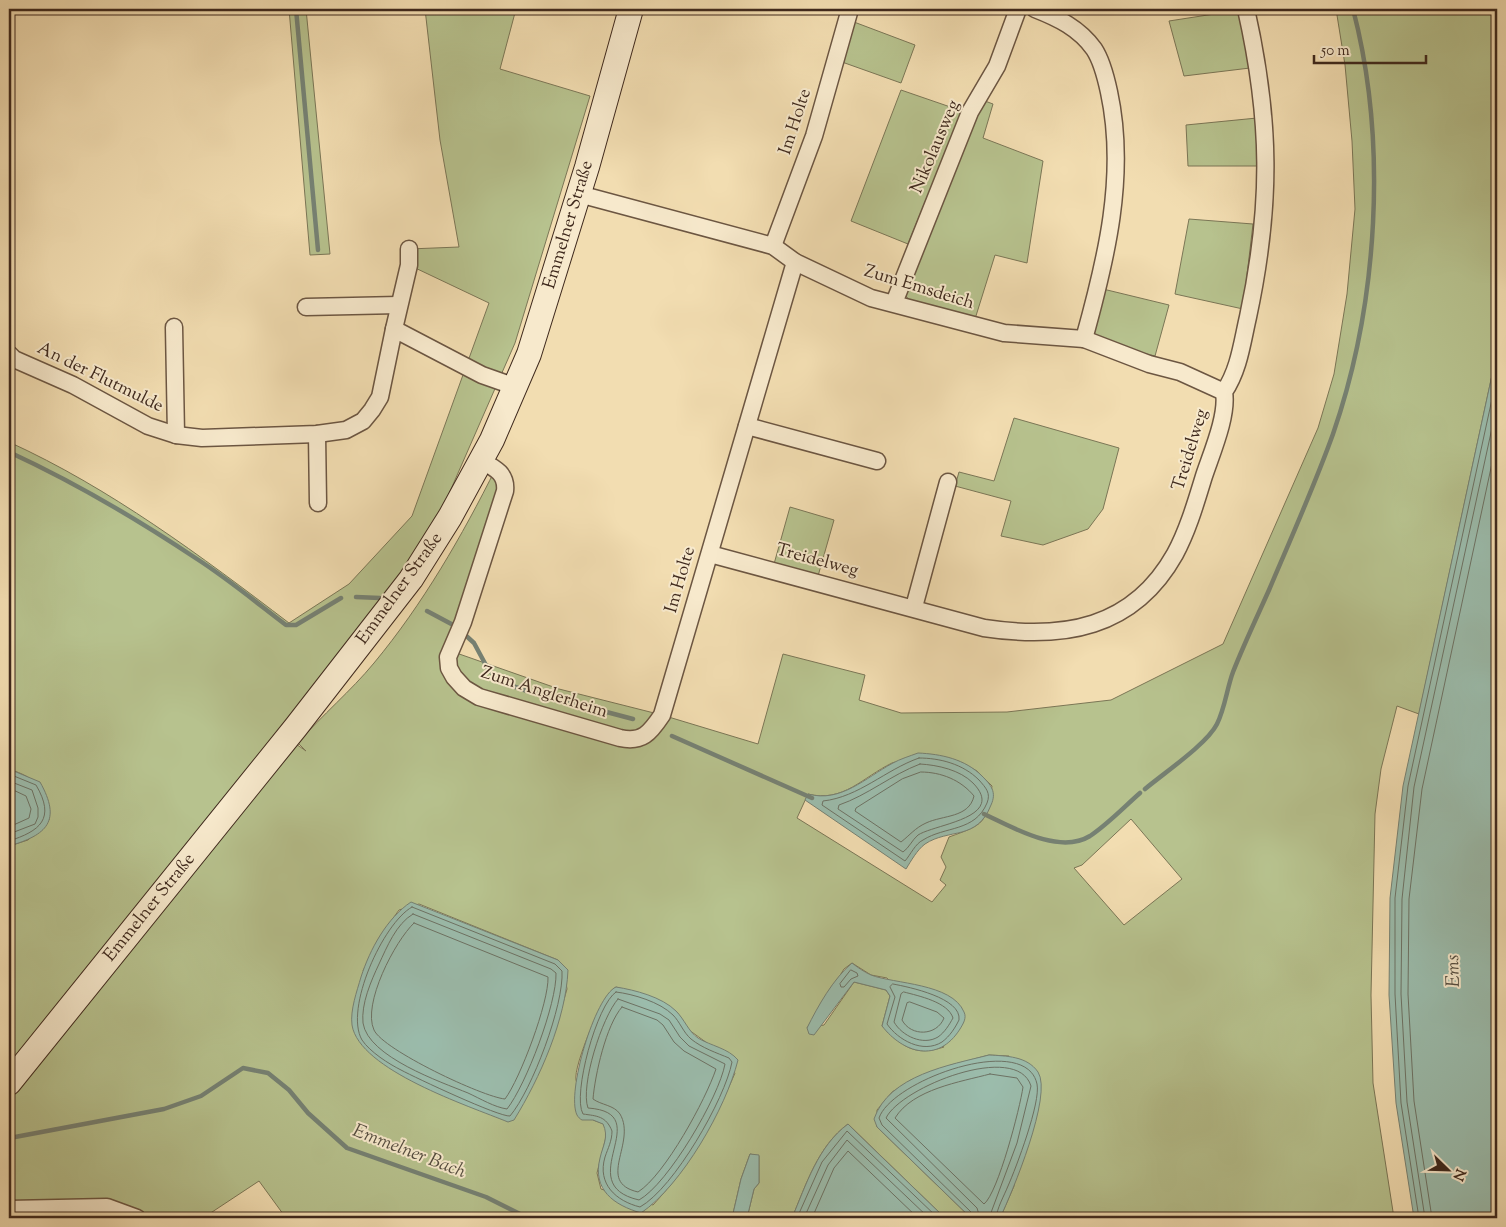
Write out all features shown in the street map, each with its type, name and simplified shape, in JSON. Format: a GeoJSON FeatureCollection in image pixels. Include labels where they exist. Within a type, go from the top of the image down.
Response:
{"type":"FeatureCollection","features":[{"type":"Feature","properties":{"kind":"street","name":"Emmelner Straße"},"geometry":{"type":"LineString","coordinates":[[9,1083],[296,727],[411,579],[450,517],[482,461],[516,387],[545,304],[579,194],[631,9]]}},
{"type":"Feature","properties":{"kind":"street","name":"Im Holte"},"geometry":{"type":"LineString","coordinates":[[773,246],[814,136],[850,9]]}},
{"type":"Feature","properties":{"kind":"street","name":"Nikolausweg"},"geometry":{"type":"LineString","coordinates":[[894,302],[970,112],[997,66],[1018,9]]}},
{"type":"Feature","properties":{"kind":"street"},"geometry":{"type":"LineString","coordinates":[[1035,9],[1060,19],[1077,32],[1094,50],[1105,77],[1113,112],[1115,195],[1101,279],[1084,339]]}},
{"type":"Feature","properties":{"kind":"street","name":"Treidelweg"},"geometry":{"type":"LineString","coordinates":[[710,554],[914,607],[984,628],[1012,632],[1047,632],[1095,624],[1136,603],[1155,584],[1175,554],[1192,514],[1226,403],[1224,392],[1233,378],[1253,291],[1263,228],[1266,189],[1265,120],[1259,70],[1246,9]]}},
{"type":"Feature","properties":{"kind":"street","name":"Zum Emsdeich"},"geometry":{"type":"LineString","coordinates":[[579,194],[773,246],[794,262],[871,298],[894,302],[1004,333],[1084,339],[1149,364],[1180,372],[1224,392]]}},
{"type":"Feature","properties":{"kind":"street","name":"An der Flutmulde"},"geometry":{"type":"LineString","coordinates":[[9,354],[14,360],[73,385],[148,426],[176,435],[202,438],[317,434],[346,430],[363,421],[380,398],[409,265],[409,249]]}},
{"type":"Feature","properties":{"kind":"street","name":"Im Holte"},"geometry":{"type":"LineString","coordinates":[[642,739],[652,731],[662,715],[794,262]]}},
{"type":"Feature","properties":{"kind":"street"},"geometry":{"type":"LineString","coordinates":[[306,307],[399,305]]}},
{"type":"Feature","properties":{"kind":"street","name":"An der Flutmulde"},"geometry":{"type":"LineString","coordinates":[[174,327],[176,435]]}},
{"type":"Feature","properties":{"kind":"street"},"geometry":{"type":"LineString","coordinates":[[394,329],[482,375],[516,387]]}},
{"type":"Feature","properties":{"kind":"street"},"geometry":{"type":"LineString","coordinates":[[747,426],[877,461]]}},
{"type":"Feature","properties":{"kind":"street"},"geometry":{"type":"LineString","coordinates":[[317,434],[318,503]]}},
{"type":"Feature","properties":{"kind":"street","name":"Zum Anglerheim"},"geometry":{"type":"LineString","coordinates":[[482,461],[496,468],[506,483],[503,501],[460,628],[448,657],[449,668],[464,688],[479,696],[620,738],[630,740],[642,739]]}},
{"type":"Feature","properties":{"kind":"street"},"geometry":{"type":"LineString","coordinates":[[914,607],[948,482]]}},
{"type":"Feature","properties":{"kind":"street"},"geometry":{"type":"LineString","coordinates":[[9,1209],[107,1207],[137,1218]]}},
{"type":"Feature","properties":{"kind":"green space"},"geometry":{"type":"Polygon","coordinates":[[[289,9],[306,9],[330,254],[310,255],[289,9]]]}},
{"type":"Feature","properties":{"kind":"green space"},"geometry":{"type":"Polygon","coordinates":[[[425,9],[516,9],[500,69],[590,96],[515,343],[444,505],[296,744],[306,751],[298,743],[365,673],[409,617],[441,569],[496,468],[504,477],[445,649],[559,689],[662,715],[758,744],[783,654],[865,675],[859,700],[901,713],[1007,712],[1111,700],[1223,644],[1318,428],[1334,374],[1347,294],[1355,209],[1352,141],[1345,65],[1336,9],[1497,9],[1497,352],[1419,714],[1397,706],[1381,769],[1375,814],[1371,995],[1373,1083],[1394,1218],[1000,1218],[1014,1186],[1009,1056],[989,1055],[951,1065],[911,1080],[892,1092],[877,1110],[877,1127],[971,1218],[945,1218],[848,1124],[829,1143],[821,1155],[792,1218],[747,1218],[754,1189],[759,1183],[759,1156],[750,1154],[741,1179],[732,1218],[286,1218],[259,1181],[203,1218],[137,1218],[107,1207],[9,1209],[9,846],[28,840],[49,820],[49,810],[44,793],[40,787],[34,781],[9,769],[9,442],[83,480],[119,502],[188,548],[289,623],[349,584],[412,516],[489,303],[409,265],[409,249],[459,247],[440,140],[425,9]],[[958,761],[892,763],[842,792],[820,796],[808,794],[797,818],[932,902],[946,885],[940,880],[946,867],[941,857],[949,837],[970,829],[982,821],[988,808],[992,786],[977,771],[958,761]],[[1131,819],[1082,865],[1074,868],[1124,925],[1182,879],[1131,819]],[[419,904],[399,910],[379,938],[363,971],[555,1030],[567,989],[563,965],[558,960],[419,904]],[[852,963],[844,969],[807,1028],[824,1025],[854,982],[886,990],[890,996],[882,1026],[896,1039],[909,1048],[916,1050],[924,1051],[944,1047],[887,978],[871,975],[852,963]],[[616,987],[610,992],[584,1046],[576,1073],[576,1080],[593,1120],[604,1124],[607,1133],[597,1173],[601,1189],[653,1205],[678,1175],[700,1143],[735,1073],[707,1043],[689,1030],[677,1012],[647,996],[616,987]]]}},
{"type":"Feature","properties":{"kind":"green space"},"geometry":{"type":"Polygon","coordinates":[[[1240,10],[1250,68],[1184,76],[1169,21],[1240,10]]]}},
{"type":"Feature","properties":{"kind":"green space"},"geometry":{"type":"Polygon","coordinates":[[[854,22],[915,45],[901,83],[842,62],[854,22]]]}},
{"type":"Feature","properties":{"kind":"green space"},"geometry":{"type":"Polygon","coordinates":[[[901,90],[962,111],[908,244],[851,221],[901,90]]]}},
{"type":"Feature","properties":{"kind":"green space"},"geometry":{"type":"Polygon","coordinates":[[[985,101],[993,104],[983,138],[1043,161],[1027,263],[995,255],[975,319],[912,304],[906,296],[905,287],[973,118],[985,101]]]}},
{"type":"Feature","properties":{"kind":"green space"},"geometry":{"type":"Polygon","coordinates":[[[1257,118],[1258,166],[1188,166],[1186,125],[1257,118]]]}},
{"type":"Feature","properties":{"kind":"green space"},"geometry":{"type":"Polygon","coordinates":[[[1189,219],[1253,224],[1243,309],[1175,294],[1189,219]]]}},
{"type":"Feature","properties":{"kind":"green space"},"geometry":{"type":"Polygon","coordinates":[[[1103,289],[1169,305],[1155,356],[1102,343],[1093,333],[1103,289]]]}},
{"type":"Feature","properties":{"kind":"green space"},"geometry":{"type":"Polygon","coordinates":[[[1014,418],[1119,448],[1103,509],[1088,529],[1043,545],[1001,536],[1011,501],[955,486],[959,472],[994,481],[1014,418]]]}},
{"type":"Feature","properties":{"kind":"green space"},"geometry":{"type":"Polygon","coordinates":[[[790,507],[834,520],[818,576],[774,564],[790,507]]]}},
{"type":"Feature","properties":{"kind":"water","name":"Ems"},"geometry":{"type":"Polygon","coordinates":[[[1497,352],[1497,1218],[1414,1218],[1396,1103],[1389,995],[1390,898],[1403,786],[1497,352]]]}},
{"type":"Feature","properties":{"kind":"water"},"geometry":{"type":"Polygon","coordinates":[[[918,753],[944,756],[968,765],[988,782],[993,792],[993,800],[985,816],[978,824],[970,829],[934,839],[925,844],[917,852],[906,869],[805,800],[808,794],[820,796],[842,792],[896,762],[918,753]]]}},
{"type":"Feature","properties":{"kind":"water"},"geometry":{"type":"Polygon","coordinates":[[[9,769],[40,782],[47,795],[50,816],[47,824],[33,837],[9,846],[9,769]]]}},
{"type":"Feature","properties":{"kind":"water"},"geometry":{"type":"Polygon","coordinates":[[[411,902],[558,960],[568,970],[562,1008],[550,1048],[524,1104],[514,1120],[508,1122],[418,1084],[374,1057],[359,1041],[352,1025],[352,1013],[365,966],[374,945],[387,925],[411,902]]]}},
{"type":"Feature","properties":{"kind":"water"},"geometry":{"type":"Polygon","coordinates":[[[852,963],[871,975],[922,986],[948,995],[958,1002],[965,1014],[965,1019],[960,1029],[951,1040],[931,1051],[910,1048],[900,1043],[882,1026],[890,996],[886,990],[854,982],[814,1035],[809,1034],[807,1028],[821,1002],[838,977],[852,963]]]}},
{"type":"Feature","properties":{"kind":"water"},"geometry":{"type":"Polygon","coordinates":[[[616,987],[640,992],[670,1006],[698,1038],[724,1050],[738,1060],[724,1100],[687,1165],[672,1184],[641,1213],[614,1201],[602,1187],[598,1169],[605,1141],[605,1129],[603,1124],[593,1120],[580,1119],[577,1115],[575,1104],[579,1067],[584,1046],[600,1008],[608,994],[616,987]]]}},
{"type":"Feature","properties":{"kind":"water"},"geometry":{"type":"Polygon","coordinates":[[[989,1055],[1016,1058],[1033,1067],[1038,1072],[1041,1084],[1040,1101],[1029,1144],[1000,1218],[971,1218],[877,1127],[874,1119],[882,1104],[893,1092],[907,1082],[939,1068],[989,1055]]]}},
{"type":"Feature","properties":{"kind":"water"},"geometry":{"type":"Polygon","coordinates":[[[848,1124],[945,1218],[792,1218],[821,1155],[829,1143],[848,1124]]]}},
{"type":"Feature","properties":{"kind":"water"},"geometry":{"type":"Polygon","coordinates":[[[750,1154],[759,1155],[759,1183],[754,1189],[747,1218],[732,1218],[741,1179],[750,1154]]]}},
{"type":"Feature","properties":{"kind":"waterway"},"geometry":{"type":"LineString","coordinates":[[296,9],[318,250]]}},
{"type":"Feature","properties":{"kind":"waterway"},"geometry":{"type":"LineString","coordinates":[[1145,789],[1195,749],[1212,732],[1217,724],[1233,672],[1326,454],[1348,384],[1360,332],[1368,278],[1373,223],[1374,168],[1371,114],[1364,60],[1353,9]]}},
{"type":"Feature","properties":{"kind":"waterway"},"geometry":{"type":"LineString","coordinates":[[9,452],[81,488],[151,530],[220,575],[286,625],[296,625],[341,598]]}},
{"type":"Feature","properties":{"kind":"waterway"},"geometry":{"type":"LineString","coordinates":[[356,597],[380,598]]}},
{"type":"Feature","properties":{"kind":"waterway"},"geometry":{"type":"LineString","coordinates":[[427,611],[457,627]]}},
{"type":"Feature","properties":{"kind":"waterway"},"geometry":{"type":"LineString","coordinates":[[462,632],[474,643],[488,669],[501,682],[527,691],[633,719]]}},
{"type":"Feature","properties":{"kind":"waterway"},"geometry":{"type":"LineString","coordinates":[[672,736],[812,798]]}},
{"type":"Feature","properties":{"kind":"waterway"},"geometry":{"type":"LineString","coordinates":[[984,814],[1036,837],[1050,841],[1078,841],[1090,836],[1110,821],[1140,793]]}},
{"type":"Feature","properties":{"kind":"waterway","name":"Emmelner Bach"},"geometry":{"type":"LineString","coordinates":[[15,1137],[164,1109],[201,1096],[243,1068],[268,1073],[289,1090],[308,1113],[347,1148],[486,1197],[528,1218]]}}]}
